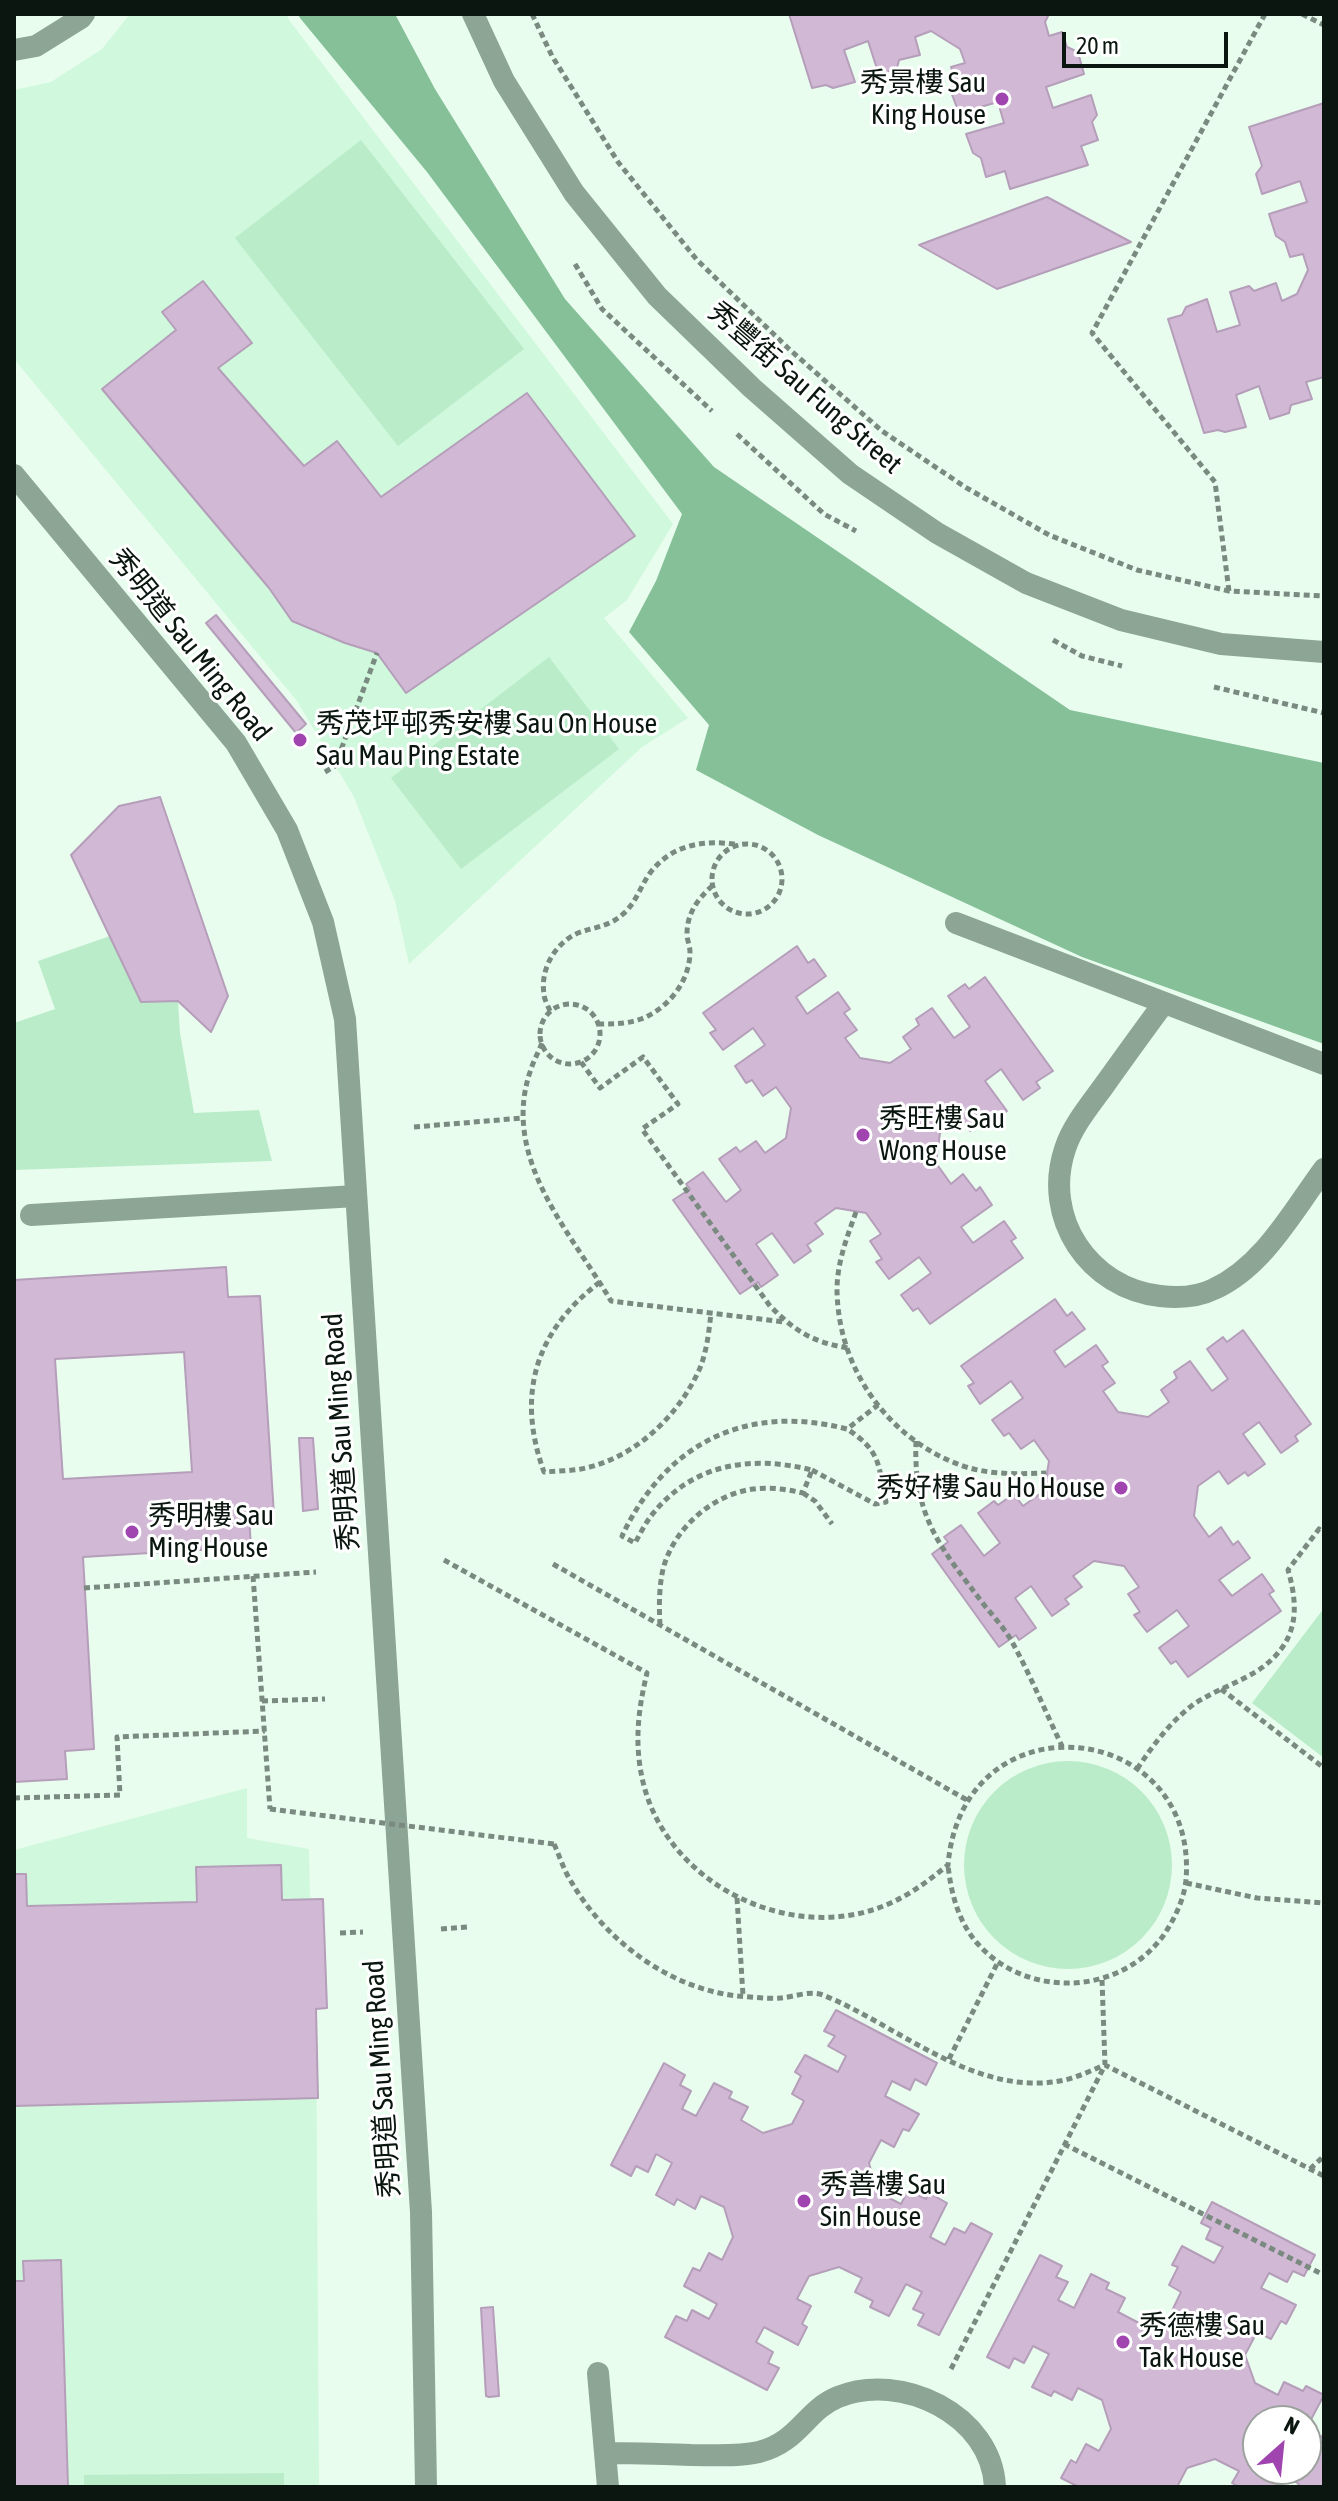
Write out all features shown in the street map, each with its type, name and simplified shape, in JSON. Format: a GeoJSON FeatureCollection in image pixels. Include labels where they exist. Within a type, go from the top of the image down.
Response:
{"type":"FeatureCollection","features":[{"type":"Feature","properties":{"kind":"street"},"geometry":{"type":"LineString","coordinates":[[14,50],[36,46],[84,14]]}},
{"type":"Feature","properties":{"kind":"street","name":"秀豐街 Sau Fung Street"},"geometry":{"type":"LineString","coordinates":[[473,14],[504,81],[574,193],[657,296],[752,388],[850,474],[937,533],[1026,583],[1121,620],[1221,644],[1324,652]]}},
{"type":"Feature","properties":{"kind":"street","name":"秀明道 Sau Ming Road"},"geometry":{"type":"LineString","coordinates":[[14,475],[236,743],[287,830],[323,922],[345,1019],[421,2212],[426,2487]]}},
{"type":"Feature","properties":{"kind":"street"},"geometry":{"type":"LineString","coordinates":[[956,923],[1324,1064]]}},
{"type":"Feature","properties":{"kind":"street"},"geometry":{"type":"LineString","coordinates":[[1164,1003],[1082,1116],[1065,1148],[1058,1184],[1064,1220],[1081,1252],[1107,1278],[1140,1293],[1176,1298],[1212,1291],[1244,1272],[1324,1169]]}},
{"type":"Feature","properties":{"kind":"street"},"geometry":{"type":"LineString","coordinates":[[31,1215],[356,1196]]}},
{"type":"Feature","properties":{"kind":"street"},"geometry":{"type":"LineString","coordinates":[[598,2373],[608,2487]]}},
{"type":"Feature","properties":{"kind":"street"},"geometry":{"type":"LineString","coordinates":[[605,2453],[733,2456],[757,2453],[778,2446],[834,2398],[858,2390],[883,2388],[906,2392],[933,2403],[964,2422],[991,2460],[995,2487]]}},
{"type":"Feature","properties":{"kind":"path"},"geometry":{"type":"LineString","coordinates":[[532,14],[552,56],[618,162],[697,260],[789,349],[882,431],[965,487],[1049,535],[1137,570],[1229,591],[1324,596]]}},
{"type":"Feature","properties":{"kind":"path"},"geometry":{"type":"LineString","coordinates":[[1229,591],[1215,482],[1092,333],[1265,14]]}},
{"type":"Feature","properties":{"kind":"path"},"geometry":{"type":"LineString","coordinates":[[1302,14],[1324,25]]}},
{"type":"Feature","properties":{"kind":"path"},"geometry":{"type":"LineString","coordinates":[[325,772],[335,766],[377,653]]}},
{"type":"Feature","properties":{"kind":"path"},"geometry":{"type":"LineString","coordinates":[[550,1011],[543,994],[545,975],[551,956],[563,942],[579,933],[608,925],[621,916],[632,905],[649,874],[663,859],[680,849],[699,842],[720,841],[739,845]]}},
{"type":"Feature","properties":{"kind":"path"},"geometry":{"type":"LineString","coordinates":[[739,845],[762,847],[772,854],[782,875],[782,887],[777,898],[758,912],[747,915],[724,906],[712,886],[715,865],[720,856],[739,845]]}},
{"type":"Feature","properties":{"kind":"path"},"geometry":{"type":"LineString","coordinates":[[598,1024],[620,1024],[642,1019],[661,1008],[676,992],[687,974],[690,916],[698,898],[712,886]]}},
{"type":"Feature","properties":{"kind":"path"},"geometry":{"type":"LineString","coordinates":[[558,1006],[587,1008],[598,1024],[599,1043],[581,1062],[562,1063],[546,1052],[542,1043],[541,1026],[550,1011],[558,1006]]}},
{"type":"Feature","properties":{"kind":"path"},"geometry":{"type":"LineString","coordinates":[[542,1043],[529,1072],[523,1103],[524,1134],[530,1164],[543,1193],[611,1301],[785,1322]]}},
{"type":"Feature","properties":{"kind":"path"},"geometry":{"type":"LineString","coordinates":[[581,1062],[600,1088],[643,1057],[678,1104],[642,1129],[785,1322],[804,1336],[848,1348]]}},
{"type":"Feature","properties":{"kind":"path"},"geometry":{"type":"LineString","coordinates":[[414,1127],[523,1118]]}},
{"type":"Feature","properties":{"kind":"path"},"geometry":{"type":"LineString","coordinates":[[856,1212],[843,1249],[837,1288],[841,1328],[852,1365],[878,1405],[899,1429],[931,1452],[967,1467],[1007,1475],[1046,1473]]}},
{"type":"Feature","properties":{"kind":"path"},"geometry":{"type":"LineString","coordinates":[[600,1282],[560,1318],[536,1367],[531,1420],[535,1447],[544,1472],[582,1469],[609,1460],[655,1431],[673,1412],[701,1366],[711,1313]]}},
{"type":"Feature","properties":{"kind":"path"},"geometry":{"type":"LineString","coordinates":[[847,1429],[878,1405]]}},
{"type":"Feature","properties":{"kind":"path"},"geometry":{"type":"LineString","coordinates":[[787,1420],[818,1422],[847,1429],[863,1440],[876,1455],[886,1502],[875,1504],[812,1470],[784,1463],[753,1462],[724,1467],[696,1478],[671,1495],[651,1517],[635,1543],[622,1536],[635,1509],[653,1484],[675,1462],[728,1431],[787,1420]]}},
{"type":"Feature","properties":{"kind":"path"},"geometry":{"type":"LineString","coordinates":[[916,1441],[917,1485],[921,1507],[930,1528],[940,1547],[1010,1638],[1062,1746]]}},
{"type":"Feature","properties":{"kind":"path"},"geometry":{"type":"LineString","coordinates":[[803,1493],[812,1470]]}},
{"type":"Feature","properties":{"kind":"path"},"geometry":{"type":"LineString","coordinates":[[660,1625],[662,1571],[672,1547],[686,1526],[727,1496],[752,1489],[778,1488],[803,1493],[815,1501],[832,1524]]}},
{"type":"Feature","properties":{"kind":"path"},"geometry":{"type":"LineString","coordinates":[[1137,1769],[1162,1733],[1194,1704],[1261,1668],[1281,1649],[1294,1624],[1296,1596],[1288,1570],[1319,1529],[1324,1533]]}},
{"type":"Feature","properties":{"kind":"path"},"geometry":{"type":"LineString","coordinates":[[444,1560],[647,1673],[638,1709],[637,1747],[643,1784],[658,1819],[678,1850],[706,1878],[737,1898],[785,1914],[810,1917],[848,1915],[885,1906],[918,1889],[948,1865]]}},
{"type":"Feature","properties":{"kind":"path"},"geometry":{"type":"LineString","coordinates":[[553,1564],[967,1800]]}},
{"type":"Feature","properties":{"kind":"path"},"geometry":{"type":"LineString","coordinates":[[84,1588],[316,1572]]}},
{"type":"Feature","properties":{"kind":"path"},"geometry":{"type":"LineString","coordinates":[[253,1576],[270,1809],[554,1844],[571,1882],[595,1916],[624,1945],[659,1969],[684,1980],[743,1996],[778,1998],[819,1993],[985,2077],[1026,2084],[1066,2080],[1105,2065],[1324,2176]]}},
{"type":"Feature","properties":{"kind":"path"},"geometry":{"type":"LineString","coordinates":[[1221,1689],[1324,1768]]}},
{"type":"Feature","properties":{"kind":"path"},"geometry":{"type":"LineString","coordinates":[[262,1701],[325,1699]]}},
{"type":"Feature","properties":{"kind":"path"},"geometry":{"type":"LineString","coordinates":[[14,1798],[120,1795],[117,1737],[265,1731]]}},
{"type":"Feature","properties":{"kind":"path"},"geometry":{"type":"LineString","coordinates":[[1062,1746],[1088,1748],[1114,1756],[1137,1769],[1157,1787],[1172,1808],[1182,1834],[1186,1860],[1186,1883],[1179,1908],[1156,1945],[1122,1971],[1081,1983],[1038,1980],[998,1962],[977,1943],[962,1920],[951,1894],[948,1865],[950,1842],[967,1800],[998,1767],[1039,1749],[1062,1746]]}},
{"type":"Feature","properties":{"kind":"path"},"geometry":{"type":"LineString","coordinates":[[1186,1883],[1257,1898],[1324,1903]]}},
{"type":"Feature","properties":{"kind":"path"},"geometry":{"type":"LineString","coordinates":[[737,1898],[743,1996]]}},
{"type":"Feature","properties":{"kind":"path"},"geometry":{"type":"LineString","coordinates":[[453,1928],[467,1927]]}},
{"type":"Feature","properties":{"kind":"path"},"geometry":{"type":"LineString","coordinates":[[340,1933],[353,1933]]}},
{"type":"Feature","properties":{"kind":"path"},"geometry":{"type":"LineString","coordinates":[[949,2059],[998,1962]]}},
{"type":"Feature","properties":{"kind":"path"},"geometry":{"type":"LineString","coordinates":[[933,2403],[1105,2065],[1102,1979]]}},
{"type":"Feature","properties":{"kind":"path"},"geometry":{"type":"LineString","coordinates":[[1064,2144],[1324,2275]]}},
{"type":"Feature","properties":{"kind":"path"},"geometry":{"type":"LineString","coordinates":[[1310,2169],[1324,2156]]}},
{"type":"Feature","properties":{"kind":"shaded area"},"geometry":{"type":"Polygon","coordinates":[[[130,14],[287,14],[673,524],[627,600],[604,618],[688,718],[642,747],[409,964],[395,901],[354,797],[297,701],[14,359],[14,90],[51,82],[102,49],[130,14]]]}},
{"type":"Feature","properties":{"kind":"shaded area"},"geometry":{"type":"Polygon","coordinates":[[[298,14],[395,14],[435,89],[565,299],[714,467],[1070,710],[1324,763],[1324,1044],[1082,957],[818,835],[696,770],[709,725],[629,632],[656,581],[682,514],[427,172],[298,14]]]}},
{"type":"Feature","properties":{"kind":"shaded area"},"geometry":{"type":"Polygon","coordinates":[[[361,140],[524,349],[398,446],[235,238],[361,140]]]}},
{"type":"Feature","properties":{"kind":"shaded area"},"geometry":{"type":"Polygon","coordinates":[[[549,657],[619,749],[461,869],[391,778],[549,657]]]}},
{"type":"Feature","properties":{"kind":"shaded area"},"geometry":{"type":"Polygon","coordinates":[[[110,936],[141,1001],[178,1001],[180,1033],[194,1113],[259,1110],[272,1161],[14,1170],[14,1023],[55,1009],[38,961],[110,936]]]}},
{"type":"Feature","properties":{"kind":"shaded area"},"geometry":{"type":"Polygon","coordinates":[[[1324,1608],[1324,1758],[1252,1703],[1324,1608]]]}},
{"type":"Feature","properties":{"kind":"shaded area"},"geometry":{"type":"Polygon","coordinates":[[[1068,1761],[1108,1769],[1141,1792],[1164,1825],[1172,1865],[1164,1905],[1141,1938],[1108,1961],[1068,1969],[1028,1961],[995,1938],[972,1905],[964,1865],[972,1825],[995,1792],[1028,1769],[1068,1761]]]}},
{"type":"Feature","properties":{"kind":"shaded area"},"geometry":{"type":"Polygon","coordinates":[[[247,1788],[247,1838],[309,1849],[310,1898],[323,1899],[327,2008],[316,2009],[319,2487],[14,2487],[14,1850],[247,1788]]]}},
{"type":"Feature","properties":{"kind":"shaded area"},"geometry":{"type":"Polygon","coordinates":[[[284,2473],[284,2487],[84,2487],[84,2475],[284,2473]]]}},
{"type":"Feature","properties":{"kind":"building","name":"秀景樓 Sau King House"},"geometry":{"type":"Polygon","coordinates":[[[789,14],[1049,14],[1045,22],[1049,36],[1062,32],[1067,47],[1078,52],[1084,74],[1046,87],[1053,108],[1091,95],[1097,115],[1092,122],[1098,140],[1081,146],[1088,165],[1010,189],[1005,171],[986,177],[981,158],[973,153],[966,134],[1004,123],[998,102],[959,113],[951,92],[956,82],[951,67],[965,63],[960,49],[931,31],[915,37],[920,55],[899,60],[897,68],[879,75],[868,41],[844,50],[855,82],[833,88],[826,85],[812,88],[789,14]]]}},
{"type":"Feature","properties":{"kind":"building"},"geometry":{"type":"Polygon","coordinates":[[[1324,103],[1324,377],[1306,382],[1312,399],[1291,405],[1289,413],[1270,419],[1259,386],[1236,395],[1246,427],[1204,433],[1168,319],[1182,315],[1186,307],[1207,299],[1217,332],[1240,325],[1230,292],[1249,286],[1254,291],[1276,283],[1282,301],[1297,294],[1308,270],[1303,254],[1290,257],[1285,242],[1276,236],[1269,214],[1307,202],[1300,181],[1262,194],[1256,174],[1262,166],[1249,127],[1324,103]]]}},
{"type":"Feature","properties":{"kind":"building"},"geometry":{"type":"Polygon","coordinates":[[[1047,197],[1131,242],[997,289],[919,245],[1047,197]]]}},
{"type":"Feature","properties":{"kind":"building"},"geometry":{"type":"Polygon","coordinates":[[[203,281],[252,343],[218,368],[304,466],[337,441],[381,497],[527,393],[635,536],[406,693],[377,653],[292,621],[269,588],[102,389],[176,330],[162,312],[203,281]]]}},
{"type":"Feature","properties":{"kind":"building"},"geometry":{"type":"Polygon","coordinates":[[[216,615],[306,724],[296,733],[206,623],[216,615]]]}},
{"type":"Feature","properties":{"kind":"building"},"geometry":{"type":"Polygon","coordinates":[[[160,797],[228,996],[211,1032],[178,1001],[141,1002],[71,855],[119,806],[160,797]]]}},
{"type":"Feature","properties":{"kind":"building","name":"秀旺樓 Sau Wong House"},"geometry":{"type":"Polygon","coordinates":[[[797,946],[808,963],[814,959],[826,976],[796,997],[807,1014],[838,992],[850,1009],[844,1013],[857,1030],[845,1038],[860,1058],[890,1063],[911,1049],[903,1037],[919,1025],[916,1019],[932,1008],[954,1038],[970,1027],[948,996],[965,984],[969,989],[985,977],[1053,1071],[1036,1082],[1040,1088],[1023,1100],[1001,1069],[985,1081],[1007,1111],[990,1123],[987,1119],[970,1131],[961,1118],[940,1133],[936,1163],[951,1184],[963,1174],[976,1191],[980,1187],[992,1205],[961,1227],[973,1243],[1004,1221],[1016,1238],[1011,1241],[1023,1258],[930,1324],[918,1308],[913,1311],[901,1295],[931,1273],[919,1257],[889,1279],[876,1262],[882,1259],[870,1241],[881,1234],[866,1213],[836,1208],[815,1223],[823,1234],[807,1245],[811,1251],[794,1263],[772,1233],[756,1244],[778,1275],[761,1287],[758,1282],[740,1294],[673,1200],[690,1189],[686,1184],[703,1172],[726,1202],[741,1190],[719,1159],[736,1147],[740,1152],[756,1141],[765,1153],[786,1138],[791,1108],[776,1087],[763,1096],[752,1080],[746,1083],[735,1066],[765,1045],[753,1028],[723,1050],[710,1033],[716,1030],[703,1013],[797,946]]]}},
{"type":"Feature","properties":{"kind":"building","name":"秀明樓 Sau Ming House"},"geometry":{"type":"Polygon","coordinates":[[[226,1267],[228,1297],[260,1296],[274,1515],[249,1516],[251,1547],[83,1557],[94,1749],[65,1751],[67,1779],[14,1782],[14,1280],[226,1267]],[[184,1352],[55,1359],[63,1479],[192,1472],[184,1352]]]}},
{"type":"Feature","properties":{"kind":"building","name":"秀好樓 Sau Ho House"},"geometry":{"type":"Polygon","coordinates":[[[1055,1299],[1067,1316],[1072,1312],[1085,1329],[1054,1351],[1065,1367],[1096,1345],[1108,1362],[1102,1366],[1115,1383],[1103,1391],[1118,1412],[1148,1417],[1169,1402],[1161,1390],[1177,1378],[1174,1372],[1190,1361],[1212,1391],[1228,1379],[1207,1349],[1223,1337],[1227,1342],[1243,1330],[1311,1424],[1295,1436],[1298,1441],[1281,1453],[1259,1422],[1243,1434],[1265,1464],[1248,1476],[1245,1472],[1228,1484],[1219,1471],[1198,1486],[1194,1516],[1209,1537],[1221,1527],[1233,1545],[1238,1541],[1250,1558],[1219,1580],[1232,1596],[1262,1574],[1274,1591],[1269,1594],[1281,1611],[1188,1677],[1176,1661],[1171,1664],[1159,1648],[1189,1626],[1177,1610],[1147,1632],[1134,1615],[1140,1612],[1128,1594],[1139,1587],[1124,1566],[1094,1561],[1073,1576],[1082,1587],[1065,1599],[1069,1604],[1052,1616],[1031,1586],[1015,1598],[1036,1628],[1019,1640],[1016,1635],[999,1647],[932,1554],[948,1542],[944,1537],[961,1525],[984,1556],[1000,1543],[978,1513],[994,1501],[998,1505],[1014,1494],[1023,1506],[1044,1491],[1049,1461],[1034,1440],[1021,1449],[1009,1433],[1004,1436],[992,1420],[1023,1398],[1011,1381],[980,1404],[968,1386],[974,1383],[961,1366],[1055,1299]]]}},
{"type":"Feature","properties":{"kind":"building"},"geometry":{"type":"Polygon","coordinates":[[[299,1438],[313,1438],[318,1509],[303,1511],[299,1438]]]}},
{"type":"Feature","properties":{"kind":"building"},"geometry":{"type":"Polygon","coordinates":[[[281,1865],[282,1900],[323,1899],[327,2008],[316,2009],[318,2098],[14,2106],[14,1874],[26,1874],[27,1906],[197,1902],[196,1867],[281,1865]]]}},
{"type":"Feature","properties":{"kind":"building","name":"秀善樓 Sau Sin House"},"geometry":{"type":"Polygon","coordinates":[[[836,2010],[937,2063],[926,2085],[915,2079],[910,2090],[892,2081],[885,2096],[919,2114],[909,2131],[903,2129],[894,2147],[881,2140],[869,2163],[877,2192],[901,2204],[908,2190],[926,2199],[929,2193],[947,2203],[930,2237],[945,2245],[954,2228],[965,2233],[971,2223],[992,2234],[939,2335],[918,2325],[924,2314],[913,2309],[922,2292],[906,2284],[889,2316],[870,2307],[873,2301],[855,2292],[862,2278],[839,2267],[809,2276],[797,2299],[811,2306],[802,2324],[807,2327],[798,2345],[764,2327],[756,2342],[773,2352],[768,2363],[779,2368],[767,2390],[665,2337],[676,2316],[687,2321],[692,2310],[709,2319],[717,2304],[684,2286],[693,2268],[700,2271],[709,2253],[722,2260],[733,2237],[724,2207],[701,2196],[695,2209],[677,2199],[674,2205],[656,2195],[672,2163],[656,2154],[648,2172],[636,2166],[631,2176],[611,2165],[664,2063],[685,2075],[680,2085],[691,2091],[682,2109],[696,2116],[714,2083],[732,2092],[729,2098],[748,2107],[741,2120],[763,2133],[792,2124],[804,2101],[792,2094],[801,2076],[795,2072],[805,2055],[838,2072],[846,2056],[828,2046],[835,2036],[824,2031],[836,2010]]]}},
{"type":"Feature","properties":{"kind":"building","name":"秀德樓 Sau Tak House"},"geometry":{"type":"Polygon","coordinates":[[[1212,2202],[1315,2255],[1304,2276],[1293,2271],[1287,2282],[1269,2273],[1261,2288],[1296,2305],[1286,2324],[1281,2321],[1271,2339],[1257,2332],[1245,2355],[1255,2383],[1278,2395],[1284,2382],[1303,2391],[1306,2386],[1324,2395],[1319,2405],[1242,2405],[1242,2485],[1277,2487],[1239,2487],[1232,2483],[1239,2471],[1215,2459],[1187,2468],[1177,2487],[1079,2487],[1061,2478],[1071,2460],[1076,2463],[1086,2444],[1099,2451],[1111,2429],[1102,2400],[1078,2388],[1072,2400],[1054,2391],[1051,2396],[1032,2387],[1049,2354],[1033,2346],[1024,2363],[1014,2358],[1009,2368],[987,2357],[1040,2255],[1062,2266],[1056,2277],[1068,2282],[1058,2300],[1074,2308],[1091,2274],[1109,2283],[1106,2289],[1125,2298],[1118,2312],[1141,2324],[1170,2315],[1181,2292],[1169,2285],[1178,2267],[1172,2265],[1182,2246],[1214,2263],[1223,2247],[1206,2239],[1211,2228],[1201,2223],[1212,2202]]]}},
{"type":"Feature","properties":{"kind":"building"},"geometry":{"type":"Polygon","coordinates":[[[61,2260],[68,2487],[14,2487],[14,2281],[24,2281],[23,2261],[61,2260]]]}},
{"type":"Feature","properties":{"kind":"building"},"geometry":{"type":"Polygon","coordinates":[[[493,2307],[499,2396],[489,2397],[486,2396],[481,2308],[493,2307]]]}},
{"type":"Feature","properties":{"kind":"building","name":"秀德樓 Sau Tak House"},"geometry":{"type":"Polygon","coordinates":[[[1324,2432],[1324,2487],[1297,2487],[1322,2485],[1324,2432]]]}},
{"type":"Feature","properties":{"kind":"place","name":"秀景樓 Sau King House"},"geometry":{"type":"Point","coordinates":[1002,99]}},
{"type":"Feature","properties":{"kind":"place","name":"秀茂坪邨秀安樓 Sau On House Sau Mau Ping Estate"},"geometry":{"type":"Point","coordinates":[300,740]}},
{"type":"Feature","properties":{"kind":"place","name":"秀旺樓 Sau Wong House"},"geometry":{"type":"Point","coordinates":[863,1135]}},
{"type":"Feature","properties":{"kind":"place","name":"秀好樓 Sau Ho House"},"geometry":{"type":"Point","coordinates":[1121,1488]}},
{"type":"Feature","properties":{"kind":"place","name":"秀明樓 Sau Ming House"},"geometry":{"type":"Point","coordinates":[132,1532]}},
{"type":"Feature","properties":{"kind":"place","name":"秀善樓 Sau Sin House"},"geometry":{"type":"Point","coordinates":[804,2201]}},
{"type":"Feature","properties":{"kind":"place","name":"秀德樓 Sau Tak House"},"geometry":{"type":"Point","coordinates":[1123,2342]}}]}
